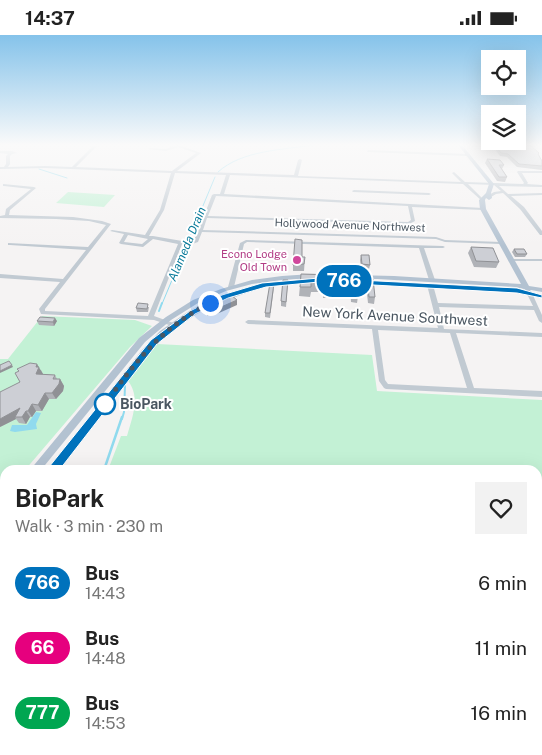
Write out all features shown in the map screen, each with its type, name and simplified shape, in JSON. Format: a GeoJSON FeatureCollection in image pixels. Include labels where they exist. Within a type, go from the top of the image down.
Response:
{"type":"FeatureCollection","features":[{"type":"Feature","properties":{"kind":"main road"},"geometry":{"type":"LineString","coordinates":[[483,209],[494,184],[489,179]]}},
{"type":"Feature","properties":{"kind":"main road"},"geometry":{"type":"LineString","coordinates":[[489,195],[482,200],[483,209],[501,243],[528,290],[542,295]]}},
{"type":"Feature","properties":{"kind":"main road"},"geometry":{"type":"LineString","coordinates":[[38,465],[131,351],[162,323],[203,299],[231,287],[262,280],[305,275],[542,290]]}},
{"type":"Feature","properties":{"kind":"main road"},"geometry":{"type":"LineString","coordinates":[[57,465],[145,352],[172,326],[200,308],[225,297],[274,283],[319,280],[431,282]]}},
{"type":"Feature","properties":{"kind":"street"},"geometry":{"type":"LineString","coordinates":[[147,236],[162,210],[171,179]]}},
{"type":"Feature","properties":{"kind":"street"},"geometry":{"type":"LineString","coordinates":[[221,196],[227,179]]}},
{"type":"Feature","properties":{"kind":"street"},"geometry":{"type":"LineString","coordinates":[[339,179],[542,186]]}},
{"type":"Feature","properties":{"kind":"street"},"geometry":{"type":"LineString","coordinates":[[458,179],[475,191],[482,200]]}},
{"type":"Feature","properties":{"kind":"street"},"geometry":{"type":"LineString","coordinates":[[523,179],[526,183],[524,186]]}},
{"type":"Feature","properties":{"kind":"street"},"geometry":{"type":"LineString","coordinates":[[404,181],[407,193]]}},
{"type":"Feature","properties":{"kind":"street"},"geometry":{"type":"LineString","coordinates":[[494,184],[507,194],[533,221],[542,234]]}},
{"type":"Feature","properties":{"kind":"street"},"geometry":{"type":"LineString","coordinates":[[4,185],[34,188],[8,210],[7,216]]}},
{"type":"Feature","properties":{"kind":"street"},"geometry":{"type":"LineString","coordinates":[[354,191],[429,194]]}},
{"type":"Feature","properties":{"kind":"street"},"geometry":{"type":"LineString","coordinates":[[489,195],[495,193],[542,195]]}},
{"type":"Feature","properties":{"kind":"street"},"geometry":{"type":"LineString","coordinates":[[112,231],[189,244],[196,241],[214,195],[483,209]]}},
{"type":"Feature","properties":{"kind":"street"},"geometry":{"type":"LineString","coordinates":[[204,217],[409,223],[413,221],[410,206]]}},
{"type":"Feature","properties":{"kind":"street"},"geometry":{"type":"LineString","coordinates":[[0,217],[80,219],[104,221],[109,224],[41,311],[150,318],[172,326]]}},
{"type":"Feature","properties":{"kind":"street"},"geometry":{"type":"LineString","coordinates":[[533,221],[542,221]]}},
{"type":"Feature","properties":{"kind":"street","name":"Hollywood Avenue Northwest"},"geometry":{"type":"LineString","coordinates":[[199,231],[436,238],[445,241],[501,243]]}},
{"type":"Feature","properties":{"kind":"street"},"geometry":{"type":"LineString","coordinates":[[128,233],[120,241],[122,244],[143,247],[153,237]]}},
{"type":"Feature","properties":{"kind":"street"},"geometry":{"type":"LineString","coordinates":[[231,287],[242,243],[246,241],[442,247]]}},
{"type":"Feature","properties":{"kind":"street"},"geometry":{"type":"LineString","coordinates":[[10,244],[88,249]]}},
{"type":"Feature","properties":{"kind":"street"},"geometry":{"type":"LineString","coordinates":[[150,318],[181,244]]}},
{"type":"Feature","properties":{"kind":"street"},"geometry":{"type":"LineString","coordinates":[[421,247],[442,331]]}},
{"type":"Feature","properties":{"kind":"street"},"geometry":{"type":"LineString","coordinates":[[511,260],[542,260]]}},
{"type":"Feature","properties":{"kind":"street"},"geometry":{"type":"LineString","coordinates":[[0,276],[65,281]]}},
{"type":"Feature","properties":{"kind":"street"},"geometry":{"type":"LineString","coordinates":[[528,290],[542,321]]}},
{"type":"Feature","properties":{"kind":"street"},"geometry":{"type":"LineString","coordinates":[[436,305],[536,308]]}},
{"type":"Feature","properties":{"kind":"street","name":"New York Avenue Southwest"},"geometry":{"type":"LineString","coordinates":[[248,322],[258,319],[374,328],[542,335]]}},
{"type":"Feature","properties":{"kind":"street"},"geometry":{"type":"LineString","coordinates":[[374,328],[384,385],[390,387],[542,394]]}},
{"type":"Feature","properties":{"kind":"street"},"geometry":{"type":"LineString","coordinates":[[452,331],[472,391]]}},
{"type":"Feature","properties":{"kind":"green space"},"geometry":{"type":"Polygon","coordinates":[[[68,192],[115,195],[104,207],[56,203],[68,192]]]}},
{"type":"Feature","properties":{"kind":"green space"},"geometry":{"type":"Polygon","coordinates":[[[42,316],[135,320],[152,326],[130,347],[29,465],[0,465],[0,359],[8,359],[42,316]]]}},
{"type":"Feature","properties":{"kind":"green space"},"geometry":{"type":"Polygon","coordinates":[[[157,344],[372,355],[377,391],[542,400],[542,465],[110,465],[121,436],[127,436],[133,415],[134,394],[128,381],[157,344]]]}},
{"type":"Feature","properties":{"kind":"water"},"geometry":{"type":"Polygon","coordinates":[[[36,412],[41,413],[36,424],[37,429],[10,431],[12,425],[27,425],[36,412]]]}},
{"type":"Feature","properties":{"kind":"building"},"geometry":{"type":"Polygon","coordinates":[[[295,239],[302,240],[302,257],[305,257],[304,264],[293,265],[295,239]]]}},
{"type":"Feature","properties":{"kind":"building"},"geometry":{"type":"Polygon","coordinates":[[[471,247],[493,248],[499,262],[476,261],[471,247]]]}},
{"type":"Feature","properties":{"kind":"building"},"geometry":{"type":"Polygon","coordinates":[[[514,249],[524,249],[527,254],[517,254],[514,249]]]}},
{"type":"Feature","properties":{"kind":"building"},"geometry":{"type":"Polygon","coordinates":[[[361,255],[369,255],[370,265],[362,264],[361,255]]]}},
{"type":"Feature","properties":{"kind":"building"},"geometry":{"type":"Polygon","coordinates":[[[301,274],[337,275],[337,289],[324,288],[324,283],[311,282],[311,287],[300,287],[301,274]]]}},
{"type":"Feature","properties":{"kind":"building"},"geometry":{"type":"Polygon","coordinates":[[[351,277],[356,278],[358,296],[352,296],[351,277]]]}},
{"type":"Feature","properties":{"kind":"building"},"geometry":{"type":"Polygon","coordinates":[[[367,278],[373,279],[375,297],[369,297],[367,278]]]}},
{"type":"Feature","properties":{"kind":"building"},"geometry":{"type":"Polygon","coordinates":[[[283,280],[288,280],[286,302],[281,301],[283,280]]]}},
{"type":"Feature","properties":{"kind":"building"},"geometry":{"type":"Polygon","coordinates":[[[270,283],[274,283],[270,313],[265,313],[270,283]]]}},
{"type":"Feature","properties":{"kind":"building"},"geometry":{"type":"Polygon","coordinates":[[[231,295],[237,300],[207,311],[205,306],[231,295]]]}},
{"type":"Feature","properties":{"kind":"building"},"geometry":{"type":"Polygon","coordinates":[[[138,303],[148,304],[147,309],[136,308],[138,303]]]}},
{"type":"Feature","properties":{"kind":"building"},"geometry":{"type":"Polygon","coordinates":[[[40,317],[55,318],[53,322],[37,321],[40,317]]]}},
{"type":"Feature","properties":{"kind":"building"},"geometry":{"type":"Polygon","coordinates":[[[9,361],[12,365],[0,371],[0,365],[9,361]]]}},
{"type":"Feature","properties":{"kind":"building"},"geometry":{"type":"Polygon","coordinates":[[[30,363],[37,364],[36,367],[39,367],[36,374],[55,375],[53,379],[60,379],[59,384],[52,393],[45,393],[38,405],[32,404],[22,417],[15,417],[20,408],[0,419],[0,392],[20,382],[15,373],[19,371],[17,369],[30,363]]]}},
{"type":"Feature","properties":{"kind":"waterway","name":"Alameda Drain"},"geometry":{"type":"LineString","coordinates":[[162,304],[214,179]]}},
{"type":"Feature","properties":{"kind":"waterway","name":"Alameda Drain"},"geometry":{"type":"LineString","coordinates":[[159,311],[162,303]]}},
{"type":"Feature","properties":{"kind":"waterway","name":"Alameda Drain"},"geometry":{"type":"LineString","coordinates":[[122,419],[125,386]]}},
{"type":"Feature","properties":{"kind":"waterway","name":"Alameda Drain"},"geometry":{"type":"LineString","coordinates":[[106,465],[122,417]]}},
{"type":"Feature","properties":{"kind":"bus line","name":"766"},"geometry":{"type":"LineString","coordinates":[[57,465],[154,342],[163,333],[192,313],[225,297],[245,290],[281,282],[319,280],[430,285],[529,292],[542,295]]}},
{"type":"Feature","properties":{"kind":"place","name":"Econo Lodge Old Town"},"geometry":{"type":"Point","coordinates":[297,260]}},
{"type":"Feature","properties":{"kind":"place","name":"BioPark"},"geometry":{"type":"Point","coordinates":[105,404]}},
{"type":"Feature","properties":{"kind":"route"},"geometry":{"type":"LineString","coordinates":[[105,404],[145,352],[163,333],[210,303]]}}]}
